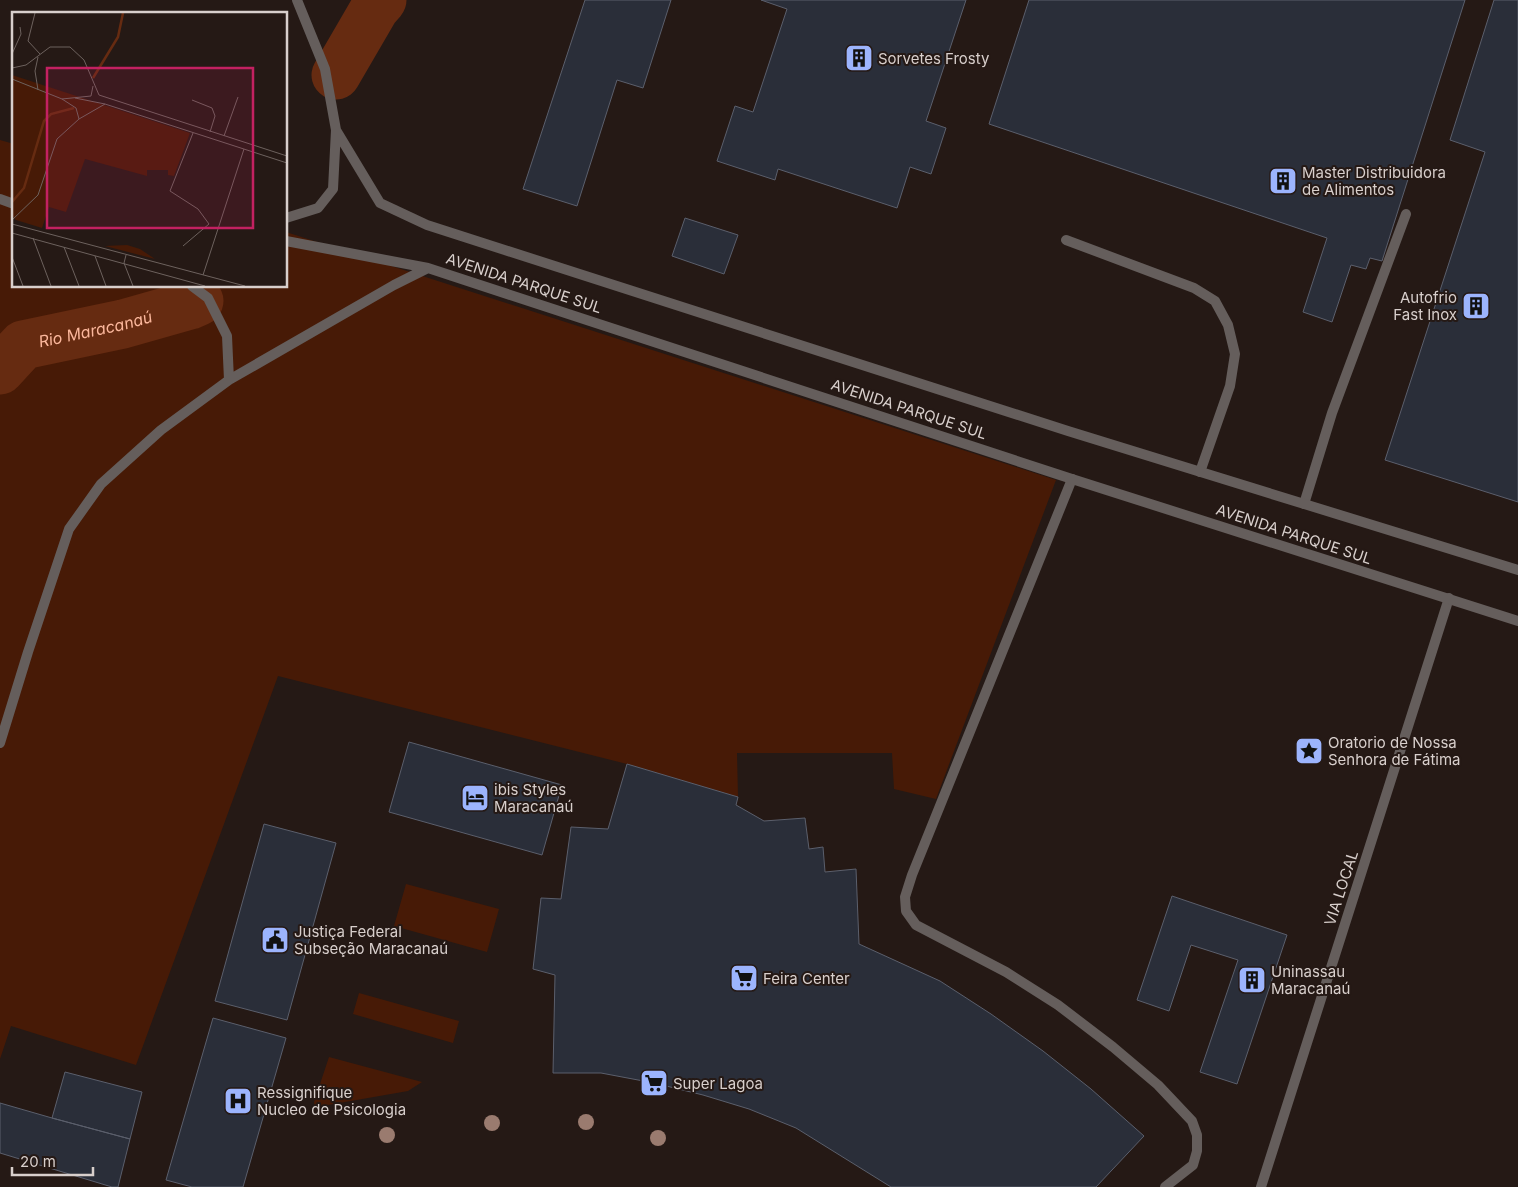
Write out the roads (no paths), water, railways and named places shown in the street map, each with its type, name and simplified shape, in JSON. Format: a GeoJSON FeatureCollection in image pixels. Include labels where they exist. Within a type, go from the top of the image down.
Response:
{"type":"FeatureCollection","features":[{"type":"Feature","properties":{"kind":"street","name":"AVENIDA PARQUE SUL"},"geometry":{"type":"LineString","coordinates":[[288,217],[318,208],[333,189],[336,130],[325,69],[297,0]]}},
{"type":"Feature","properties":{"kind":"street","name":"AVENIDA PARQUE SUL"},"geometry":{"type":"LineString","coordinates":[[336,130],[380,203],[428,226],[1068,431],[1518,570]]}},
{"type":"Feature","properties":{"kind":"street"},"geometry":{"type":"LineString","coordinates":[[0,199],[12,203]]}},
{"type":"Feature","properties":{"kind":"street"},"geometry":{"type":"LineString","coordinates":[[1304,504],[1332,413],[1406,214]]}},
{"type":"Feature","properties":{"kind":"street"},"geometry":{"type":"LineString","coordinates":[[1066,240],[1194,288],[1215,301],[1228,325],[1235,354],[1230,386],[1200,472]]}},
{"type":"Feature","properties":{"kind":"street","name":"AVENIDA PARQUE SUL"},"geometry":{"type":"LineString","coordinates":[[288,241],[428,268],[1072,479],[1518,621]]}},
{"type":"Feature","properties":{"kind":"street"},"geometry":{"type":"LineString","coordinates":[[0,743],[69,529],[101,484],[161,430],[229,380],[394,285],[428,268]]}},
{"type":"Feature","properties":{"kind":"street"},"geometry":{"type":"LineString","coordinates":[[195,288],[208,298],[227,336],[229,380]]}},
{"type":"Feature","properties":{"kind":"street"},"geometry":{"type":"LineString","coordinates":[[1072,479],[904,897],[906,911],[916,925],[1006,972],[1058,1005],[1113,1046],[1150,1079],[1192,1121],[1197,1135],[1197,1151],[1193,1165],[1165,1187]]}},
{"type":"Feature","properties":{"kind":"street","name":"VIA LOCAL"},"geometry":{"type":"LineString","coordinates":[[1261,1187],[1449,598]]}},
{"type":"Feature","properties":{"kind":"waterway","name":"Rio Maracanaú"},"geometry":{"type":"LineString","coordinates":[[336,75],[375,8],[382,0]]}},
{"type":"Feature","properties":{"kind":"waterway","name":"Rio Maracanaú"},"geometry":{"type":"LineString","coordinates":[[0,370],[23,345],[123,324],[199,301]]}},
{"type":"Feature","properties":{"kind":"place","name":"Sorvetes Frosty"},"geometry":{"type":"Point","coordinates":[859,58]}},
{"type":"Feature","properties":{"kind":"place","name":"Master Distribuidora de Alimentos"},"geometry":{"type":"Point","coordinates":[1283,181]}},
{"type":"Feature","properties":{"kind":"place","name":"Autofrio Fast Inox"},"geometry":{"type":"Point","coordinates":[1476,306]}},
{"type":"Feature","properties":{"kind":"place","name":"Oratorio de Nossa Senhora de Fátima"},"geometry":{"type":"Point","coordinates":[1309,751]}},
{"type":"Feature","properties":{"kind":"place","name":"ibis Styles Maracanaú"},"geometry":{"type":"Point","coordinates":[475,798]}},
{"type":"Feature","properties":{"kind":"place","name":"Justiça Federal Subseção Maracanaú"},"geometry":{"type":"Point","coordinates":[275,940]}},
{"type":"Feature","properties":{"kind":"place","name":"Feira Center"},"geometry":{"type":"Point","coordinates":[744,978]}},
{"type":"Feature","properties":{"kind":"place","name":"Uninassau Maracanaú"},"geometry":{"type":"Point","coordinates":[1252,980]}},
{"type":"Feature","properties":{"kind":"place","name":"Super Lagoa"},"geometry":{"type":"Point","coordinates":[654,1083]}},
{"type":"Feature","properties":{"kind":"place","name":"Ressignifique Nucleo de Psicologia"},"geometry":{"type":"Point","coordinates":[238,1101]}}]}
